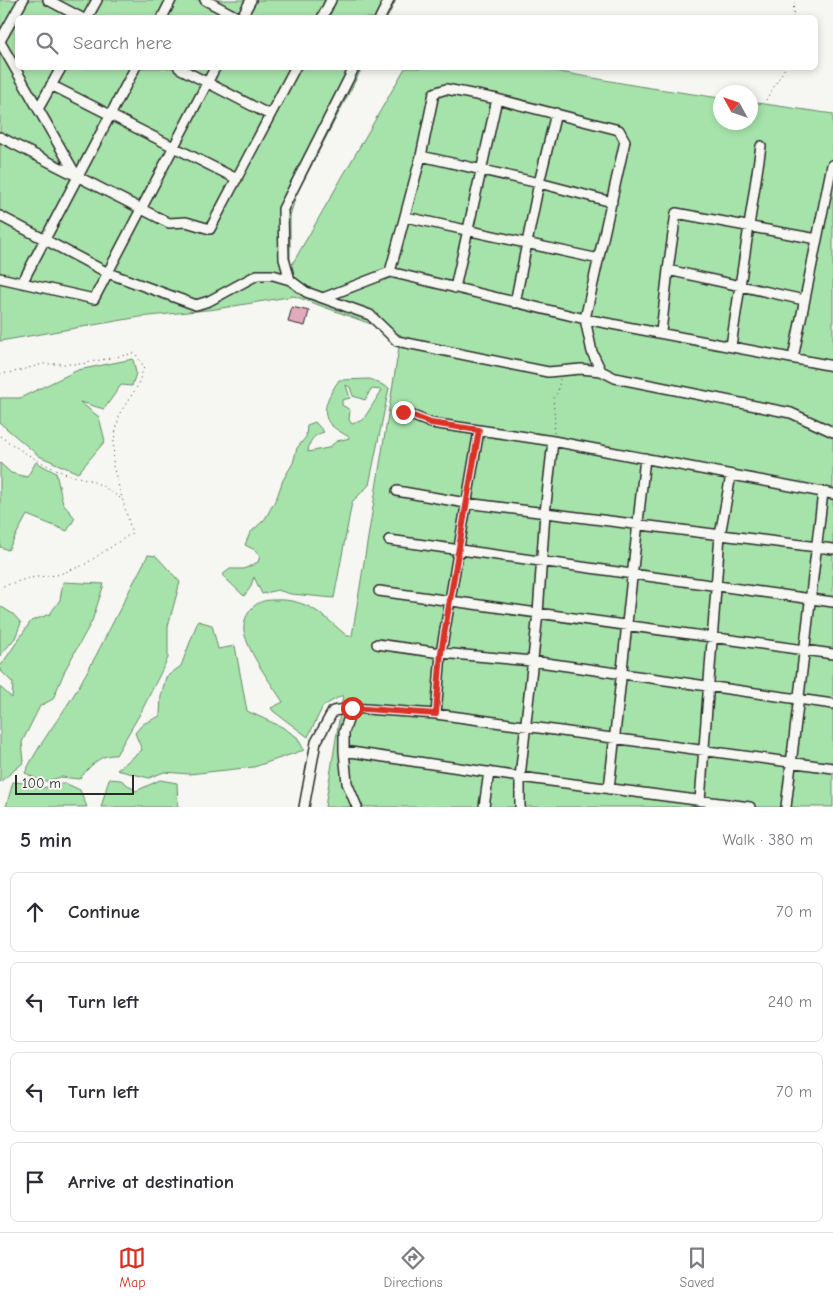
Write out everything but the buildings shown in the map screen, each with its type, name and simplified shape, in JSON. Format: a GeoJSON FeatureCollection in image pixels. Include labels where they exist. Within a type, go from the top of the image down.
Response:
{"type":"FeatureCollection","features":[{"type":"Feature","properties":{"kind":"lane"},"geometry":{"type":"LineString","coordinates":[[15,68],[0,42],[23,0]]}},
{"type":"Feature","properties":{"kind":"lane"},"geometry":{"type":"LineString","coordinates":[[48,0],[76,15]]}},
{"type":"Feature","properties":{"kind":"lane"},"geometry":{"type":"LineString","coordinates":[[89,15],[97,0]]}},
{"type":"Feature","properties":{"kind":"lane"},"geometry":{"type":"LineString","coordinates":[[164,15],[171,0]]}},
{"type":"Feature","properties":{"kind":"lane"},"geometry":{"type":"LineString","coordinates":[[205,0],[234,15]]}},
{"type":"Feature","properties":{"kind":"lane"},"geometry":{"type":"LineString","coordinates":[[242,15],[250,0]]}},
{"type":"Feature","properties":{"kind":"lane"},"geometry":{"type":"LineString","coordinates":[[324,15],[331,0]]}},
{"type":"Feature","properties":{"kind":"lane"},"geometry":{"type":"LineString","coordinates":[[382,15],[389,0]]}},
{"type":"Feature","properties":{"kind":"lane"},"geometry":{"type":"LineString","coordinates":[[16,70],[77,176]]}},
{"type":"Feature","properties":{"kind":"lane"},"geometry":{"type":"LineString","coordinates":[[38,109],[60,70]]}},
{"type":"Feature","properties":{"kind":"lane"},"geometry":{"type":"LineString","coordinates":[[22,283],[134,70]]}},
{"type":"Feature","properties":{"kind":"lane"},"geometry":{"type":"LineString","coordinates":[[183,70],[270,115]]}},
{"type":"Feature","properties":{"kind":"lane"},"geometry":{"type":"LineString","coordinates":[[0,278],[94,299],[214,70]]}},
{"type":"Feature","properties":{"kind":"lane"},"geometry":{"type":"LineString","coordinates":[[0,137],[169,223],[186,222],[210,229],[295,70]]}},
{"type":"Feature","properties":{"kind":"lane"},"geometry":{"type":"LineString","coordinates":[[290,280],[284,259],[283,209],[353,70]]}},
{"type":"Feature","properties":{"kind":"lane"},"geometry":{"type":"LineString","coordinates":[[51,85],[236,179]]}},
{"type":"Feature","properties":{"kind":"lane"},"geometry":{"type":"LineString","coordinates":[[390,272],[421,156],[434,92],[446,89],[497,99],[619,130],[625,140],[585,319],[592,352],[601,371]]}},
{"type":"Feature","properties":{"kind":"lane"},"geometry":{"type":"LineString","coordinates":[[455,288],[497,99]]}},
{"type":"Feature","properties":{"kind":"lane"},"geometry":{"type":"LineString","coordinates":[[516,303],[526,244],[556,113]]}},
{"type":"Feature","properties":{"kind":"lane"},"geometry":{"type":"LineString","coordinates":[[731,346],[761,146]]}},
{"type":"Feature","properties":{"kind":"lane"},"geometry":{"type":"LineString","coordinates":[[421,156],[612,202]]}},
{"type":"Feature","properties":{"kind":"lane"},"geometry":{"type":"LineString","coordinates":[[793,358],[832,165]]}},
{"type":"Feature","properties":{"kind":"lane"},"geometry":{"type":"LineString","coordinates":[[661,332],[676,213],[817,239]]}},
{"type":"Feature","properties":{"kind":"lane"},"geometry":{"type":"LineString","coordinates":[[0,216],[108,273],[196,305],[209,301],[257,275],[273,275],[290,280],[306,292],[370,315],[397,340],[548,372],[581,369],[601,371],[615,378],[791,413],[833,432]]}},
{"type":"Feature","properties":{"kind":"lane"},"geometry":{"type":"LineString","coordinates":[[406,217],[599,259]]}},
{"type":"Feature","properties":{"kind":"lane"},"geometry":{"type":"LineString","coordinates":[[668,270],[804,300]]}},
{"type":"Feature","properties":{"kind":"lane"},"geometry":{"type":"LineString","coordinates":[[323,298],[390,272],[585,319],[833,366]]}},
{"type":"Feature","properties":{"kind":"lane"},"geometry":{"type":"LineString","coordinates":[[403,412],[431,423],[553,441],[828,493],[817,547],[786,807]]}},
{"type":"Feature","properties":{"kind":"lane"},"geometry":{"type":"LineString","coordinates":[[436,714],[441,653],[449,600],[479,430]]}},
{"type":"Feature","properties":{"kind":"lane"},"geometry":{"type":"LineString","coordinates":[[520,807],[520,777],[538,614],[545,513],[553,441]]}},
{"type":"Feature","properties":{"kind":"lane"},"geometry":{"type":"LineString","coordinates":[[609,789],[645,458]]}},
{"type":"Feature","properties":{"kind":"lane"},"geometry":{"type":"LineString","coordinates":[[700,800],[720,535],[731,475]]}},
{"type":"Feature","properties":{"kind":"lane"},"geometry":{"type":"LineString","coordinates":[[397,491],[466,503],[833,550]]}},
{"type":"Feature","properties":{"kind":"lane"},"geometry":{"type":"LineString","coordinates":[[389,540],[833,602]]}},
{"type":"Feature","properties":{"kind":"lane"},"geometry":{"type":"LineString","coordinates":[[379,591],[833,654]]}},
{"type":"Feature","properties":{"kind":"lane"},"geometry":{"type":"LineString","coordinates":[[378,644],[441,653],[532,661],[833,704]]}},
{"type":"Feature","properties":{"kind":"lane"},"geometry":{"type":"LineString","coordinates":[[352,708],[344,732],[344,751],[347,783],[357,807]]}},
{"type":"Feature","properties":{"kind":"lane"},"geometry":{"type":"LineString","coordinates":[[304,807],[316,742],[333,711],[352,708],[436,714],[833,768]]}},
{"type":"Feature","properties":{"kind":"lane"},"geometry":{"type":"LineString","coordinates":[[344,751],[520,777],[750,807]]}},
{"type":"Feature","properties":{"kind":"lane"},"geometry":{"type":"LineString","coordinates":[[484,807],[489,772]]}},
{"type":"Feature","properties":{"kind":"path"},"geometry":{"type":"LineString","coordinates":[[793,15],[794,0]]}},
{"type":"Feature","properties":{"kind":"path"},"geometry":{"type":"LineString","coordinates":[[766,100],[785,70]]}},
{"type":"Feature","properties":{"kind":"path"},"geometry":{"type":"LineString","coordinates":[[0,374],[43,364],[81,364],[135,352],[144,367],[137,387],[120,413],[114,439],[113,466],[132,533],[84,565],[57,575],[29,578],[0,587]]}},
{"type":"Feature","properties":{"kind":"path"},"geometry":{"type":"LineString","coordinates":[[553,441],[555,421],[553,399],[558,392],[562,371]]}},
{"type":"Feature","properties":{"kind":"path"},"geometry":{"type":"LineString","coordinates":[[0,436],[53,468],[70,476],[84,478],[101,484],[121,499]]}},
{"type":"Feature","properties":{"kind":"green space"},"geometry":{"type":"Polygon","coordinates":[[[0,0],[396,0],[388,15],[15,15],[15,70],[361,70],[296,195],[290,216],[290,268],[404,70],[549,70],[713,97],[713,130],[758,130],[758,103],[833,114],[833,807],[325,807],[343,695],[323,706],[308,737],[271,708],[283,702],[260,668],[250,649],[246,640],[244,624],[249,612],[258,603],[268,600],[286,600],[306,605],[322,615],[347,636],[352,636],[401,335],[294,296],[216,309],[140,317],[0,341],[0,0]]]}},
{"type":"Feature","properties":{"kind":"green space"},"geometry":{"type":"Polygon","coordinates":[[[133,359],[136,373],[132,386],[121,385],[104,409],[80,402],[99,417],[105,441],[78,473],[39,456],[0,423],[0,398],[20,398],[78,370],[133,359]]]}},
{"type":"Feature","properties":{"kind":"green space"},"geometry":{"type":"Polygon","coordinates":[[[370,379],[389,388],[369,485],[352,502],[334,598],[291,594],[277,590],[262,594],[254,577],[250,588],[244,596],[222,575],[230,569],[244,569],[258,562],[260,556],[255,550],[245,545],[250,533],[265,519],[277,497],[283,480],[293,463],[297,448],[306,437],[307,425],[315,422],[324,432],[312,439],[308,452],[328,448],[337,441],[350,438],[335,429],[327,420],[327,402],[339,380],[370,379]],[[346,385],[350,398],[342,400],[342,405],[350,410],[349,420],[352,424],[363,420],[382,390],[371,389],[365,400],[353,396],[350,387],[346,385]]]}},
{"type":"Feature","properties":{"kind":"green space"},"geometry":{"type":"Polygon","coordinates":[[[36,462],[56,473],[63,504],[75,518],[67,531],[27,515],[8,550],[0,547],[0,463],[11,473],[27,477],[36,462]]]}},
{"type":"Feature","properties":{"kind":"green space"},"geometry":{"type":"Polygon","coordinates":[[[148,555],[156,556],[180,582],[168,626],[168,658],[141,712],[116,755],[100,759],[79,779],[61,777],[42,782],[25,773],[87,672],[148,555]]]}},
{"type":"Feature","properties":{"kind":"green space"},"geometry":{"type":"Polygon","coordinates":[[[63,582],[104,584],[92,621],[65,670],[53,699],[40,706],[22,742],[24,762],[0,782],[0,687],[12,698],[13,683],[0,670],[0,667],[31,621],[50,614],[60,600],[63,582]]]}},
{"type":"Feature","properties":{"kind":"green space"},"geometry":{"type":"Polygon","coordinates":[[[0,606],[13,614],[21,623],[15,638],[0,656],[0,606]]]}},
{"type":"Feature","properties":{"kind":"green space"},"geometry":{"type":"Polygon","coordinates":[[[198,621],[212,625],[218,649],[235,646],[247,711],[282,727],[297,737],[304,750],[254,767],[189,774],[164,772],[149,778],[117,770],[142,750],[135,733],[143,724],[160,716],[161,696],[166,677],[181,666],[198,621]]]}},
{"type":"Feature","properties":{"kind":"green space"},"geometry":{"type":"Polygon","coordinates":[[[109,779],[121,780],[136,791],[160,780],[177,783],[178,807],[101,807],[109,779]]]}},
{"type":"Feature","properties":{"kind":"green space"},"geometry":{"type":"Polygon","coordinates":[[[13,782],[36,784],[38,789],[65,783],[80,790],[87,807],[6,807],[13,782]]]}},
{"type":"Feature","properties":{"kind":"route"},"geometry":{"type":"LineString","coordinates":[[352,708],[436,714],[441,653],[479,430],[431,423],[403,412]]}}]}
